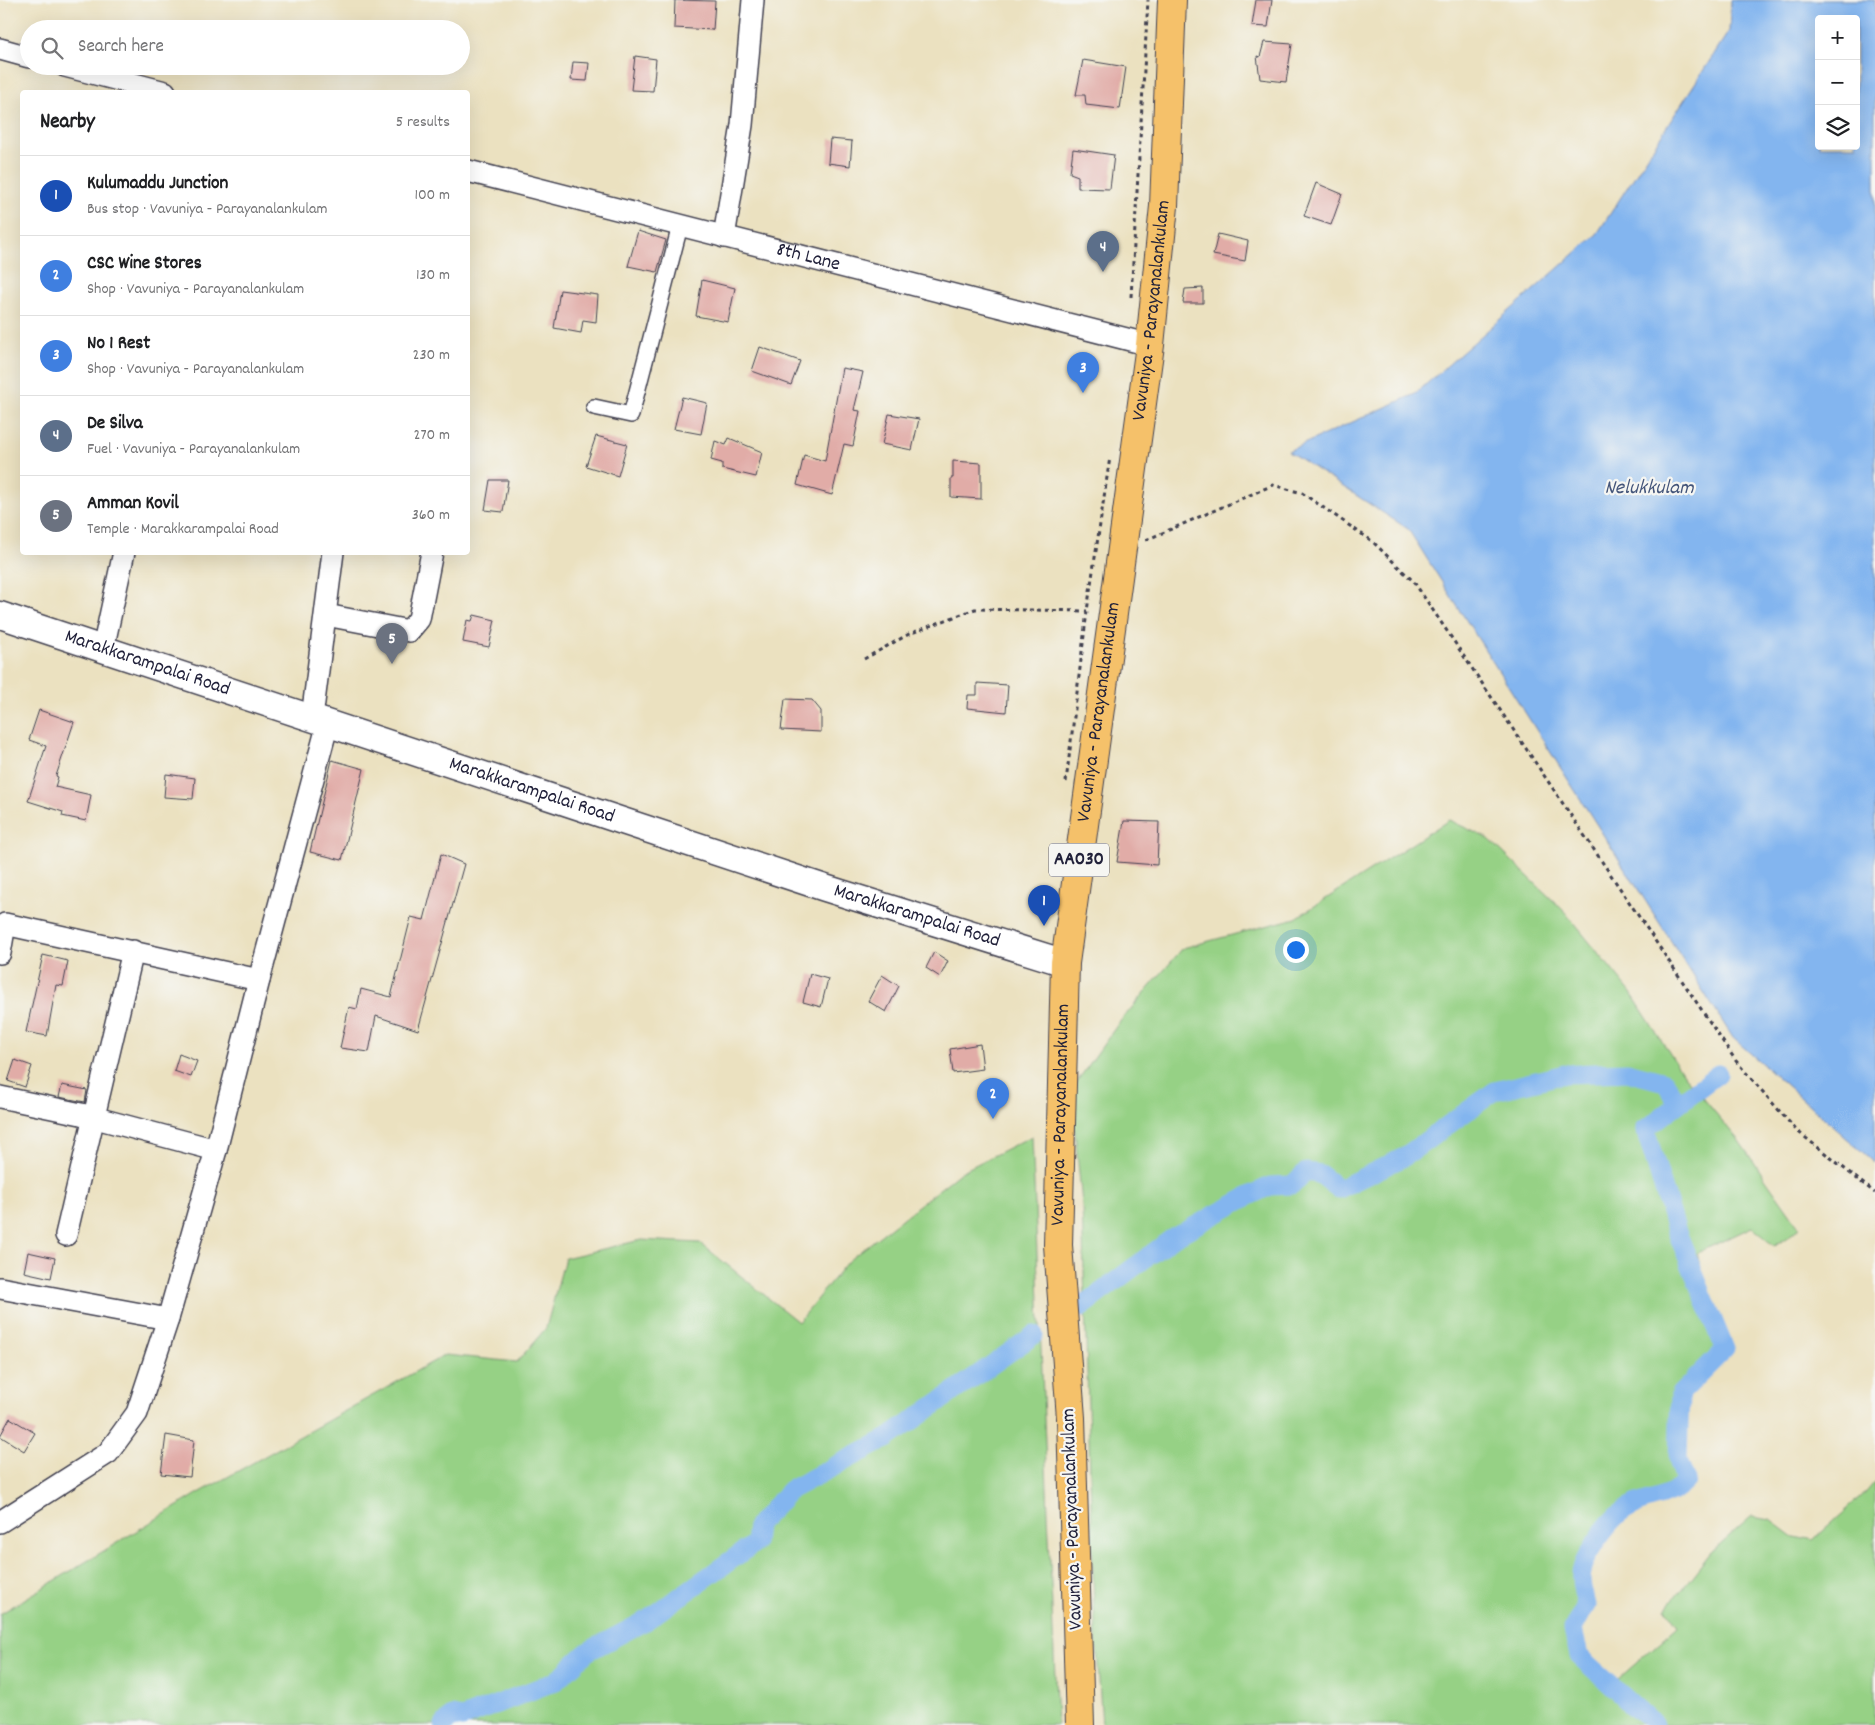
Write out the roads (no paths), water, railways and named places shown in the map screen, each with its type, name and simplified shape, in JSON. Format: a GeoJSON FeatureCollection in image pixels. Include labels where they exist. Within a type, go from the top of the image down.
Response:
{"type":"FeatureCollection","features":[{"type":"Feature","properties":{"kind":"highway","name":"Vavuniya - Parayanalankulam"},"geometry":{"type":"LineString","coordinates":[[1080,1725],[1071,1418],[1058,1245],[1065,963],[1150,345],[1164,206],[1172,0]]}},
{"type":"Feature","properties":{"kind":"street"},"geometry":{"type":"LineString","coordinates":[[724,237],[742,124],[753,0]]}},
{"type":"Feature","properties":{"kind":"street"},"geometry":{"type":"LineString","coordinates":[[0,49],[20,55]]}},
{"type":"Feature","properties":{"kind":"street"},"geometry":{"type":"LineString","coordinates":[[100,75],[157,90]]}},
{"type":"Feature","properties":{"kind":"street","name":"8th Lane"},"geometry":{"type":"LineString","coordinates":[[470,172],[1150,345]]}},
{"type":"Feature","properties":{"kind":"street"},"geometry":{"type":"LineString","coordinates":[[594,407],[631,415],[680,226]]}},
{"type":"Feature","properties":{"kind":"street"},"geometry":{"type":"LineString","coordinates":[[103,649],[123,555]]}},
{"type":"Feature","properties":{"kind":"street"},"geometry":{"type":"LineString","coordinates":[[0,1522],[108,1453],[137,1413],[168,1318],[216,1150],[259,980],[320,721],[326,615],[333,555]]}},
{"type":"Feature","properties":{"kind":"street"},"geometry":{"type":"LineString","coordinates":[[326,615],[409,632],[419,619],[431,555]]}},
{"type":"Feature","properties":{"kind":"street","name":"Marakkarampalai Road"},"geometry":{"type":"LineString","coordinates":[[0,615],[825,888],[1065,963]]}},
{"type":"Feature","properties":{"kind":"street"},"geometry":{"type":"LineString","coordinates":[[0,953],[5,924],[259,980]]}},
{"type":"Feature","properties":{"kind":"street"},"geometry":{"type":"LineString","coordinates":[[66,1235],[133,951]]}},
{"type":"Feature","properties":{"kind":"street"},"geometry":{"type":"LineString","coordinates":[[0,1097],[93,1118],[216,1150]]}},
{"type":"Feature","properties":{"kind":"street"},"geometry":{"type":"LineString","coordinates":[[0,1288],[168,1318]]}},
{"type":"Feature","properties":{"kind":"water","name":"Nelukkulam"},"geometry":{"type":"Polygon","coordinates":[[[1731,0],[1875,0],[1875,1163],[1733,1038],[1408,529],[1288,451],[1415,394],[1597,234],[1729,31],[1731,0]]]}},
{"type":"Feature","properties":{"kind":"waterway"},"geometry":{"type":"LineString","coordinates":[[1080,1308],[1171,1239],[1247,1197],[1270,1186],[1292,1185],[1306,1172],[1320,1174],[1339,1189],[1404,1157],[1495,1091],[1565,1074],[1627,1072],[1665,1082],[1678,1103]]}},
{"type":"Feature","properties":{"kind":"waterway"},"geometry":{"type":"LineString","coordinates":[[1655,1725],[1579,1656],[1573,1629],[1586,1605],[1581,1581],[1583,1566],[1599,1538],[1613,1520],[1627,1509],[1672,1492],[1686,1481],[1678,1460],[1680,1394],[1725,1349],[1677,1232],[1645,1129],[1718,1074]]}},
{"type":"Feature","properties":{"kind":"waterway"},"geometry":{"type":"LineString","coordinates":[[444,1725],[452,1716],[462,1718],[556,1681],[587,1652],[647,1620],[755,1543],[757,1526],[790,1490],[888,1438],[1034,1335]]}},
{"type":"Feature","properties":{"kind":"place","name":"De Silva"},"geometry":{"type":"Point","coordinates":[1103,272]}},
{"type":"Feature","properties":{"kind":"place","name":"No 1 Rest"},"geometry":{"type":"Point","coordinates":[1083,393]}},
{"type":"Feature","properties":{"kind":"place","name":"Amman Kovil"},"geometry":{"type":"Point","coordinates":[392,664]}},
{"type":"Feature","properties":{"kind":"place","name":"Kulumaddu Junction"},"geometry":{"type":"Point","coordinates":[1044,926]}},
{"type":"Feature","properties":{"kind":"place","name":"CSC Wine Stores"},"geometry":{"type":"Point","coordinates":[993,1119]}}]}
